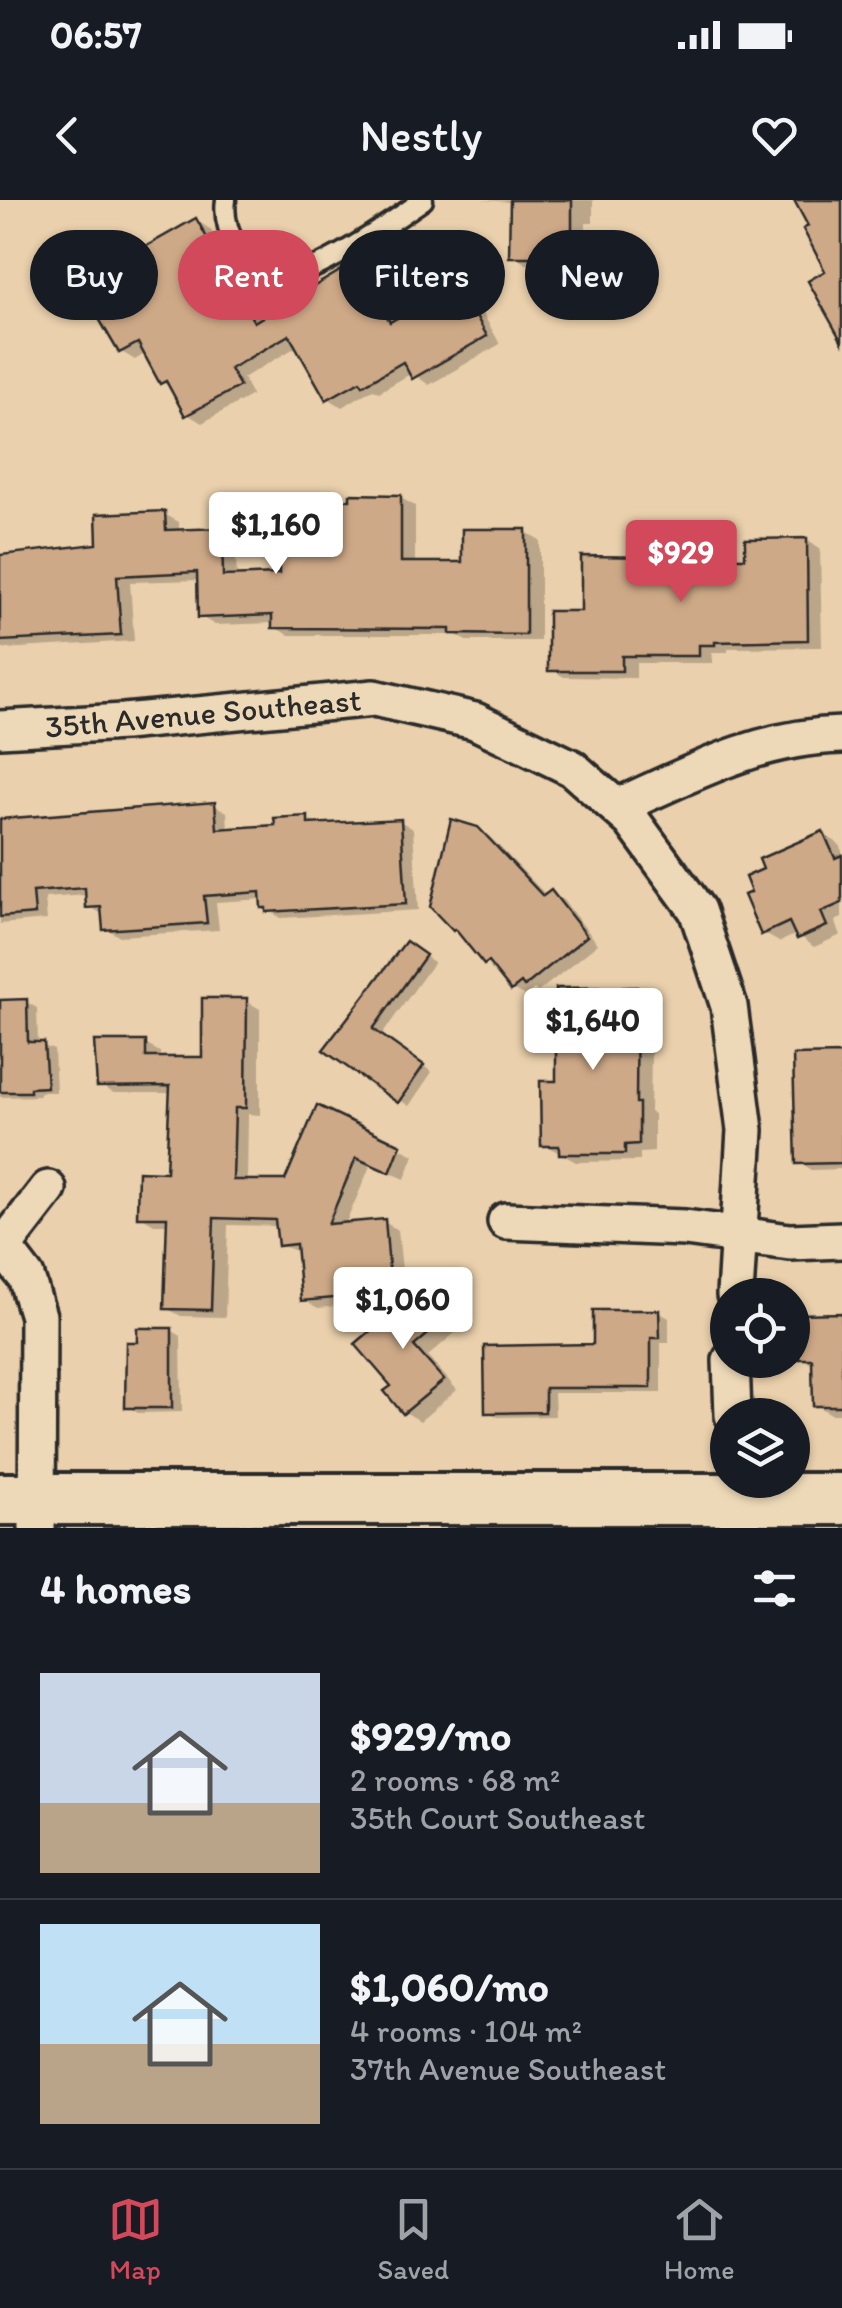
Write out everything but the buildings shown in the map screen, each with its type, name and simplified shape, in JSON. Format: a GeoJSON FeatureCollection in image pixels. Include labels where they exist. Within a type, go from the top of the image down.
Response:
{"type":"FeatureCollection","features":[{"type":"Feature","properties":{"kind":"street","name":"35th Avenue Southeast"},"geometry":{"type":"LineString","coordinates":[[0,729],[124,722],[374,698],[474,721],[572,768],[632,820],[697,910],[729,1006],[745,1130],[736,1278]]}},
{"type":"Feature","properties":{"kind":"street"},"geometry":{"type":"LineString","coordinates":[[618,808],[742,750],[809,736],[842,735]]}},
{"type":"Feature","properties":{"kind":"street"},"geometry":{"type":"LineString","coordinates":[[48,1189],[2,1244],[26,1277],[38,1316],[25,1509],[842,1499]]}},
{"type":"Feature","properties":{"kind":"street"},"geometry":{"type":"LineString","coordinates":[[506,1221],[686,1228],[790,1242],[842,1240]]}},
{"type":"Feature","properties":{"kind":"lane"},"geometry":{"type":"LineString","coordinates":[[226,200],[228,232],[245,262],[260,278],[278,280],[309,270],[423,200]]}}]}
